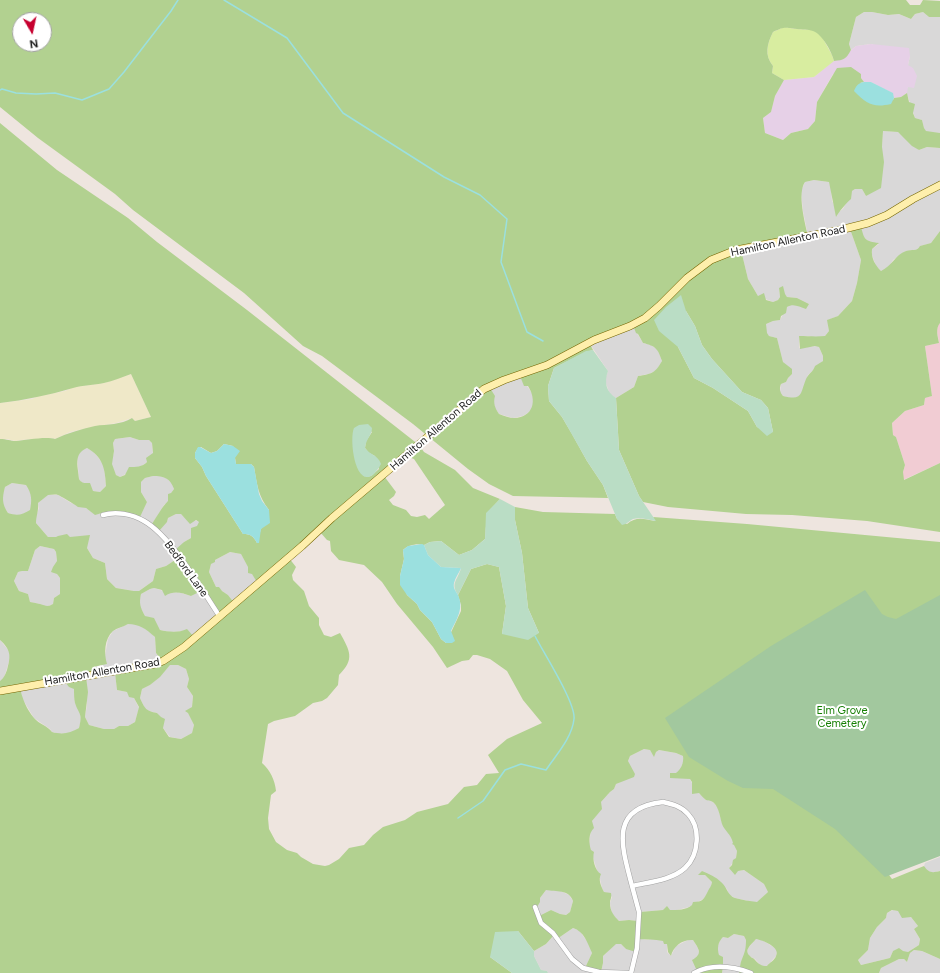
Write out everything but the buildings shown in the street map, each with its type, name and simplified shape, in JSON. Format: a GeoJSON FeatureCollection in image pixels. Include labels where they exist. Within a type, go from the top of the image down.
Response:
{"type":"FeatureCollection","features":[{"type":"Feature","properties":{"kind":"street","name":"Hamilton Allenton Road"},"geometry":{"type":"LineString","coordinates":[[0,691],[89,676],[163,661],[184,647],[220,617],[332,518],[484,389],[504,380],[547,366],[594,340],[626,328],[645,318],[687,278],[711,260],[736,250],[868,224],[887,215],[913,198],[940,185]]}},
{"type":"Feature","properties":{"kind":"street","name":"Bedford Lane"},"geometry":{"type":"LineString","coordinates":[[103,515],[110,513],[131,515],[145,521],[158,532],[176,552],[220,617]]}},
{"type":"Feature","properties":{"kind":"street"},"geometry":{"type":"LineString","coordinates":[[535,907],[541,923],[553,933],[572,959],[583,968],[599,972],[630,973],[637,948],[639,912],[632,886],[622,841],[623,830],[627,819],[635,810],[651,803],[663,802],[679,806],[691,818],[696,832],[697,842],[691,861],[684,868],[673,875],[632,886]]}},
{"type":"Feature","properties":{"kind":"street"},"geometry":{"type":"LineString","coordinates":[[694,973],[704,968],[720,966],[750,973]]}},
{"type":"Feature","properties":{"kind":"shaded area"},"geometry":{"type":"Polygon","coordinates":[[[864,12],[888,15],[899,14],[911,19],[915,14],[923,12],[929,17],[940,17],[940,133],[926,132],[922,120],[915,118],[906,91],[908,87],[908,65],[910,56],[871,44],[856,46],[851,50],[849,44],[856,17],[864,12]]]}},
{"type":"Feature","properties":{"kind":"shaded area"},"geometry":{"type":"Polygon","coordinates":[[[871,44],[909,48],[910,56],[908,65],[913,68],[917,76],[914,88],[908,87],[907,93],[901,97],[894,98],[892,93],[871,82],[864,82],[861,78],[833,74],[817,102],[815,121],[808,129],[791,133],[783,140],[765,133],[763,118],[771,112],[775,96],[784,80],[814,77],[833,61],[849,52],[856,46],[871,44]]]}},
{"type":"Feature","properties":{"kind":"shaded area"},"geometry":{"type":"Polygon","coordinates":[[[883,131],[898,132],[919,150],[927,147],[940,148],[940,231],[931,243],[921,246],[916,250],[906,251],[893,260],[888,268],[881,271],[876,266],[872,255],[872,249],[879,244],[868,241],[863,236],[850,229],[861,260],[852,301],[838,316],[828,320],[829,331],[825,336],[813,338],[809,336],[799,336],[799,348],[819,347],[823,356],[823,361],[808,375],[802,393],[797,398],[792,399],[783,396],[780,392],[781,384],[786,382],[792,374],[783,362],[777,338],[769,336],[766,333],[766,324],[780,320],[787,307],[791,305],[809,304],[797,298],[787,297],[779,288],[780,297],[778,300],[773,302],[758,296],[748,279],[741,250],[808,236],[801,191],[805,182],[814,180],[829,182],[832,201],[838,212],[843,209],[852,191],[855,189],[862,189],[866,196],[882,147],[883,131]]]}},
{"type":"Feature","properties":{"kind":"shaded area"},"geometry":{"type":"Polygon","coordinates":[[[631,323],[643,343],[651,345],[658,350],[662,361],[657,370],[649,374],[638,376],[634,387],[616,398],[610,395],[605,380],[608,371],[590,344],[631,323]]]}},
{"type":"Feature","properties":{"kind":"shaded area"},"geometry":{"type":"Polygon","coordinates":[[[940,323],[940,463],[903,480],[905,465],[896,437],[893,435],[892,423],[905,411],[924,405],[925,398],[932,396],[925,346],[939,343],[937,331],[940,323]]]}},
{"type":"Feature","properties":{"kind":"shaded area"},"geometry":{"type":"Polygon","coordinates":[[[131,374],[151,417],[135,421],[132,418],[116,423],[83,429],[70,432],[55,439],[29,439],[15,441],[0,439],[0,403],[32,399],[39,396],[65,391],[74,387],[104,383],[131,374]]]}},
{"type":"Feature","properties":{"kind":"shaded area"},"geometry":{"type":"Polygon","coordinates":[[[520,376],[532,393],[534,401],[532,409],[523,416],[513,418],[499,414],[495,408],[490,388],[520,376]]]}},
{"type":"Feature","properties":{"kind":"shaded area"},"geometry":{"type":"Polygon","coordinates":[[[130,437],[139,440],[149,440],[152,443],[153,454],[145,464],[120,477],[116,475],[111,465],[114,451],[113,443],[115,439],[130,437]]]}},
{"type":"Feature","properties":{"kind":"shaded area"},"geometry":{"type":"Polygon","coordinates":[[[87,448],[94,452],[104,465],[106,486],[100,492],[93,491],[79,479],[77,456],[80,451],[87,448]]]}},
{"type":"Feature","properties":{"kind":"shaded area"},"geometry":{"type":"Polygon","coordinates":[[[161,476],[166,478],[172,483],[174,489],[171,493],[169,501],[164,505],[151,525],[167,522],[168,518],[176,514],[181,514],[184,517],[200,522],[191,538],[184,542],[178,558],[166,566],[156,569],[153,581],[139,591],[116,588],[107,579],[105,563],[93,558],[87,548],[70,537],[48,537],[36,523],[36,516],[39,508],[38,503],[47,495],[58,495],[71,503],[86,508],[95,514],[111,513],[139,518],[147,502],[141,492],[141,482],[145,478],[161,476]]]}},
{"type":"Feature","properties":{"kind":"shaded area"},"geometry":{"type":"Polygon","coordinates":[[[12,483],[26,485],[31,492],[32,502],[30,511],[22,515],[16,516],[8,513],[3,505],[2,496],[5,487],[12,483]]]}},
{"type":"Feature","properties":{"kind":"shaded area"},"geometry":{"type":"Polygon","coordinates":[[[40,546],[54,549],[56,552],[57,574],[60,578],[60,594],[54,598],[53,604],[43,607],[40,604],[30,602],[28,594],[19,591],[14,581],[18,572],[28,571],[35,550],[40,546]]]}},
{"type":"Feature","properties":{"kind":"shaded area"},"geometry":{"type":"Polygon","coordinates":[[[230,552],[241,554],[258,584],[235,604],[228,595],[216,587],[209,572],[211,564],[215,560],[230,552]]]}},
{"type":"Feature","properties":{"kind":"shaded area"},"geometry":{"type":"Polygon","coordinates":[[[154,588],[170,593],[178,592],[191,596],[201,590],[219,616],[196,638],[183,631],[171,632],[160,630],[155,622],[145,616],[139,602],[141,594],[154,588]]]}},
{"type":"Feature","properties":{"kind":"shaded area"},"geometry":{"type":"Polygon","coordinates":[[[128,624],[137,624],[149,631],[155,637],[156,653],[162,662],[115,672],[117,690],[127,692],[134,698],[139,708],[135,722],[128,726],[119,726],[114,729],[104,729],[89,725],[85,717],[87,705],[86,677],[93,667],[101,666],[105,656],[108,639],[113,631],[128,624]]]}},
{"type":"Feature","properties":{"kind":"shaded area"},"geometry":{"type":"Polygon","coordinates":[[[0,640],[9,651],[10,658],[4,678],[0,681],[0,640]]]}},
{"type":"Feature","properties":{"kind":"shaded area"},"geometry":{"type":"Polygon","coordinates":[[[170,665],[178,665],[186,669],[189,679],[187,687],[193,696],[192,707],[188,712],[194,725],[192,733],[181,739],[170,737],[163,728],[161,718],[157,713],[145,709],[140,698],[142,689],[150,685],[170,665]]]}},
{"type":"Feature","properties":{"kind":"shaded area"},"geometry":{"type":"Polygon","coordinates":[[[65,680],[74,689],[75,702],[80,711],[81,720],[79,728],[71,733],[59,734],[52,732],[34,718],[22,698],[20,688],[65,680]]]}},
{"type":"Feature","properties":{"kind":"shaded area"},"geometry":{"type":"Polygon","coordinates":[[[644,749],[650,750],[654,756],[659,750],[676,753],[683,756],[684,761],[677,773],[690,779],[697,793],[699,793],[706,800],[710,800],[714,803],[718,808],[723,826],[732,838],[737,851],[736,858],[729,868],[738,871],[744,870],[764,884],[768,892],[757,903],[735,898],[729,895],[727,889],[702,871],[703,874],[712,882],[711,887],[705,898],[689,907],[677,910],[640,912],[638,921],[619,921],[612,914],[610,903],[612,897],[608,893],[604,892],[602,888],[589,845],[592,821],[601,809],[601,802],[614,789],[616,784],[624,780],[630,756],[644,749]]]}},
{"type":"Feature","properties":{"kind":"shaded area"},"geometry":{"type":"Polygon","coordinates":[[[940,857],[940,871],[931,873],[928,872],[924,866],[925,863],[940,857]]]}},
{"type":"Feature","properties":{"kind":"shaded area"},"geometry":{"type":"Polygon","coordinates":[[[546,890],[559,890],[569,895],[573,901],[570,912],[566,915],[551,910],[539,916],[537,907],[540,898],[546,890]]]}},
{"type":"Feature","properties":{"kind":"shaded area"},"geometry":{"type":"Polygon","coordinates":[[[893,910],[911,917],[918,926],[914,929],[920,939],[919,945],[908,952],[893,951],[890,958],[861,965],[858,960],[868,950],[870,938],[877,927],[886,918],[887,913],[893,910]]]}},
{"type":"Feature","properties":{"kind":"shaded area"},"geometry":{"type":"Polygon","coordinates":[[[573,928],[579,930],[589,944],[592,953],[586,966],[601,972],[603,956],[616,943],[621,944],[626,949],[638,938],[648,940],[652,938],[663,941],[667,944],[667,952],[671,956],[676,946],[688,940],[693,940],[699,953],[698,971],[695,973],[548,973],[547,971],[541,970],[534,956],[534,951],[546,944],[554,935],[557,939],[573,928]]]}},
{"type":"Feature","properties":{"kind":"shaded area"},"geometry":{"type":"Polygon","coordinates":[[[734,934],[744,936],[746,940],[746,950],[739,973],[722,973],[723,969],[717,949],[720,940],[723,937],[728,938],[734,934]]]}},
{"type":"Feature","properties":{"kind":"shaded area"},"geometry":{"type":"Polygon","coordinates":[[[756,939],[762,940],[775,948],[777,951],[776,956],[767,966],[761,966],[747,953],[748,948],[756,939]]]}},
{"type":"Feature","properties":{"kind":"shaded area"},"geometry":{"type":"Polygon","coordinates":[[[914,950],[922,951],[940,959],[940,973],[879,973],[881,968],[899,959],[904,959],[907,962],[910,953],[914,950]]]}},
{"type":"Feature","properties":{"kind":"green space"},"geometry":{"type":"Polygon","coordinates":[[[0,0],[906,0],[910,5],[920,5],[923,0],[940,1],[940,17],[929,17],[923,12],[915,14],[911,19],[899,14],[888,15],[864,12],[856,17],[849,44],[851,50],[846,57],[840,60],[834,61],[826,44],[820,36],[813,31],[785,28],[773,32],[769,41],[767,54],[773,66],[772,73],[784,80],[775,96],[771,112],[763,118],[765,133],[783,140],[791,133],[808,129],[815,121],[817,102],[837,68],[851,67],[861,74],[861,78],[864,82],[860,83],[893,100],[894,98],[901,97],[907,93],[909,102],[915,104],[913,113],[915,118],[922,120],[926,131],[940,133],[940,148],[927,147],[919,150],[912,146],[898,132],[883,131],[882,147],[884,162],[881,188],[866,196],[862,189],[855,189],[852,191],[851,199],[836,217],[829,182],[814,180],[805,182],[802,200],[808,236],[741,250],[748,279],[758,296],[764,293],[766,300],[773,302],[778,300],[780,297],[779,288],[783,286],[787,297],[797,298],[809,304],[806,309],[794,305],[787,307],[786,313],[781,316],[780,320],[766,324],[767,333],[769,336],[777,338],[783,362],[792,369],[792,374],[786,382],[781,384],[781,392],[783,396],[794,398],[800,395],[808,375],[815,366],[823,361],[823,356],[819,347],[815,346],[800,349],[799,336],[825,336],[829,331],[827,320],[838,316],[852,301],[861,260],[850,229],[861,226],[866,239],[879,243],[872,249],[872,255],[881,271],[902,253],[908,250],[916,250],[920,246],[931,243],[940,231],[940,323],[937,330],[939,343],[925,346],[932,396],[925,398],[924,405],[905,411],[892,423],[893,435],[896,437],[905,465],[903,472],[904,480],[940,463],[940,532],[867,521],[792,515],[746,514],[668,507],[643,502],[619,450],[616,398],[634,387],[638,376],[653,372],[662,361],[656,349],[651,345],[643,343],[636,333],[632,323],[590,344],[593,350],[554,368],[548,386],[549,401],[562,417],[587,461],[603,485],[608,498],[513,496],[489,484],[468,469],[413,424],[322,356],[303,346],[244,293],[133,210],[115,194],[38,138],[0,107],[0,0]],[[686,311],[678,347],[694,378],[713,388],[748,411],[757,427],[773,432],[768,408],[761,400],[742,392],[712,359],[702,345],[695,326],[686,311]],[[520,376],[490,388],[495,396],[494,401],[496,410],[499,414],[512,418],[521,417],[530,411],[533,402],[531,391],[528,386],[524,386],[520,376]]]}},
{"type":"Feature","properties":{"kind":"green space"},"geometry":{"type":"Polygon","coordinates":[[[784,27],[813,30],[821,35],[834,61],[814,77],[784,80],[772,73],[773,66],[767,54],[769,41],[773,32],[784,27]]]}},
{"type":"Feature","properties":{"kind":"green space"},"geometry":{"type":"Polygon","coordinates":[[[0,123],[57,170],[128,218],[157,242],[247,310],[419,445],[424,452],[455,470],[473,488],[500,499],[487,513],[485,539],[472,550],[459,555],[441,541],[430,542],[424,545],[413,545],[403,550],[404,559],[400,576],[407,595],[417,604],[420,610],[432,622],[441,639],[446,643],[461,611],[458,595],[471,569],[487,564],[499,567],[506,606],[502,634],[539,633],[528,608],[522,553],[515,520],[515,507],[543,512],[615,514],[617,519],[627,524],[630,521],[637,519],[655,521],[653,517],[940,542],[940,604],[785,775],[859,835],[892,879],[924,866],[931,872],[940,871],[940,959],[922,951],[914,950],[910,953],[907,962],[904,959],[899,959],[881,968],[879,973],[739,973],[746,940],[744,936],[734,934],[728,938],[723,937],[719,943],[719,955],[723,957],[722,973],[695,973],[697,971],[692,960],[698,956],[699,951],[693,940],[682,942],[676,946],[671,956],[668,952],[667,944],[664,944],[663,941],[638,939],[636,952],[626,949],[621,944],[616,944],[603,956],[601,972],[585,968],[592,953],[583,935],[573,928],[557,939],[554,935],[546,944],[534,951],[518,931],[490,957],[512,973],[0,973],[0,681],[7,670],[9,654],[8,650],[0,640],[0,439],[16,441],[42,438],[55,439],[90,427],[119,423],[132,418],[135,421],[151,417],[131,374],[104,383],[81,386],[37,397],[0,403],[0,123]],[[359,425],[366,477],[371,476],[379,469],[375,456],[369,453],[365,448],[366,441],[372,432],[359,425]],[[130,437],[115,439],[113,443],[114,451],[112,464],[116,475],[120,477],[125,475],[129,467],[145,464],[147,462],[146,458],[153,453],[152,443],[149,440],[139,440],[130,437]],[[224,444],[217,451],[211,453],[201,447],[198,448],[195,453],[195,458],[243,534],[252,536],[257,543],[269,510],[260,495],[254,467],[251,464],[236,464],[233,446],[224,444]],[[87,448],[78,457],[77,465],[80,481],[90,483],[93,491],[100,492],[106,486],[104,468],[100,459],[87,448]],[[406,456],[384,476],[396,492],[389,500],[393,505],[406,510],[411,516],[417,517],[425,515],[429,519],[445,505],[414,459],[406,456]],[[160,476],[145,478],[141,482],[141,492],[147,502],[140,517],[102,513],[95,515],[86,508],[78,507],[60,496],[48,495],[38,503],[36,523],[48,537],[56,537],[67,534],[70,537],[90,535],[87,548],[93,558],[105,563],[107,579],[116,588],[139,591],[153,581],[156,569],[166,566],[178,558],[175,550],[191,538],[191,528],[197,526],[199,522],[196,520],[190,524],[181,514],[176,514],[168,518],[167,522],[159,531],[151,525],[168,501],[168,494],[174,489],[171,482],[160,476]],[[12,483],[5,487],[3,501],[8,513],[19,514],[30,510],[31,497],[26,485],[12,483]],[[320,532],[289,558],[296,567],[292,575],[293,580],[304,591],[309,606],[319,618],[319,625],[324,635],[331,637],[340,633],[348,650],[349,659],[339,675],[338,685],[327,698],[313,703],[295,716],[268,724],[262,763],[272,776],[276,791],[271,795],[268,818],[269,829],[276,842],[287,850],[297,853],[313,864],[325,866],[339,859],[349,848],[364,845],[383,827],[405,820],[417,812],[448,804],[464,787],[477,785],[486,774],[499,773],[488,755],[507,739],[542,723],[523,700],[507,671],[490,659],[473,655],[469,660],[462,661],[447,668],[433,647],[397,604],[382,582],[364,565],[339,560],[331,551],[330,541],[327,540],[320,532]],[[40,546],[35,550],[28,571],[18,572],[14,581],[19,591],[28,594],[30,602],[47,606],[53,604],[54,598],[60,594],[60,578],[57,574],[51,572],[57,561],[56,552],[54,549],[40,546]],[[230,552],[215,560],[215,562],[211,564],[209,572],[216,587],[219,587],[228,595],[235,604],[258,584],[252,574],[248,573],[248,567],[241,554],[230,552]],[[154,588],[141,594],[140,603],[145,616],[154,618],[160,630],[174,632],[187,629],[194,637],[220,617],[201,591],[191,596],[181,593],[172,593],[165,596],[162,590],[154,588]],[[128,624],[116,629],[110,634],[106,642],[105,656],[107,664],[93,667],[94,676],[86,677],[88,692],[85,717],[89,725],[104,729],[114,729],[119,726],[128,726],[135,722],[139,707],[134,698],[129,697],[127,692],[117,690],[115,673],[162,661],[156,653],[155,637],[152,634],[136,625],[128,624]],[[170,665],[160,677],[142,689],[140,698],[146,709],[157,713],[165,719],[163,728],[169,737],[181,739],[192,733],[194,725],[188,713],[185,711],[192,707],[193,696],[187,687],[189,679],[186,669],[178,665],[170,665]],[[65,682],[20,688],[23,700],[34,718],[52,732],[66,733],[79,728],[81,717],[75,703],[74,689],[69,687],[65,682]],[[644,749],[630,756],[628,761],[635,774],[634,777],[616,784],[614,789],[601,802],[602,809],[592,821],[594,828],[590,839],[591,850],[594,852],[594,864],[601,874],[601,885],[604,892],[611,893],[611,908],[619,921],[638,921],[640,912],[663,910],[667,906],[670,910],[682,909],[690,907],[693,902],[703,900],[712,882],[705,875],[698,875],[702,871],[719,880],[735,898],[757,902],[768,892],[764,884],[744,870],[738,871],[735,875],[729,868],[732,865],[733,860],[736,858],[737,851],[732,844],[731,837],[722,824],[716,805],[711,801],[706,800],[699,793],[692,794],[692,782],[690,779],[670,778],[670,773],[676,773],[681,768],[683,756],[676,753],[659,750],[656,752],[654,757],[650,750],[644,749]],[[546,890],[540,898],[540,902],[537,907],[539,916],[551,910],[566,915],[570,912],[573,901],[568,894],[546,890]],[[892,910],[887,913],[886,918],[877,927],[870,938],[868,950],[858,960],[861,965],[890,958],[893,951],[899,948],[908,952],[919,945],[920,939],[914,929],[918,926],[911,917],[902,918],[898,911],[892,910]],[[756,939],[749,947],[747,952],[748,954],[762,965],[767,966],[774,959],[777,953],[770,944],[756,939]]]}},
{"type":"Feature","properties":{"kind":"green space"},"geometry":{"type":"Polygon","coordinates":[[[681,295],[686,311],[695,326],[702,345],[712,359],[742,392],[761,400],[768,408],[773,432],[767,436],[757,427],[748,411],[713,388],[694,378],[678,347],[659,331],[654,320],[666,307],[681,295]]]}},
{"type":"Feature","properties":{"kind":"green space"},"geometry":{"type":"Polygon","coordinates":[[[593,350],[608,371],[606,383],[608,390],[616,398],[619,450],[639,496],[656,521],[636,518],[622,525],[617,519],[603,485],[587,461],[562,417],[549,401],[548,386],[554,368],[586,351],[593,350]]]}},
{"type":"Feature","properties":{"kind":"green space"},"geometry":{"type":"Polygon","coordinates":[[[368,424],[372,430],[365,448],[380,461],[381,464],[374,474],[367,477],[362,475],[358,469],[352,442],[354,428],[359,425],[368,424]]]}},
{"type":"Feature","properties":{"kind":"green space"},"geometry":{"type":"Polygon","coordinates":[[[500,499],[515,507],[515,520],[522,553],[528,608],[539,633],[528,640],[502,634],[506,606],[499,567],[487,564],[471,569],[458,595],[455,582],[461,568],[441,567],[428,555],[424,545],[430,542],[441,541],[459,555],[472,550],[485,539],[486,513],[500,499]]]}},
{"type":"Feature","properties":{"kind":"green space","name":"Elm Grove Cemetery"},"geometry":{"type":"Polygon","coordinates":[[[865,590],[882,614],[896,619],[940,595],[940,856],[885,877],[835,829],[773,789],[743,788],[728,781],[689,757],[665,718],[771,646],[865,590]]]}},
{"type":"Feature","properties":{"kind":"green space"},"geometry":{"type":"Polygon","coordinates":[[[518,931],[534,951],[534,956],[541,970],[547,971],[548,973],[512,973],[490,957],[495,932],[518,931]]]}},
{"type":"Feature","properties":{"kind":"water"},"geometry":{"type":"Polygon","coordinates":[[[871,82],[893,93],[894,98],[891,104],[875,105],[863,99],[854,91],[860,83],[871,82]]]}},
{"type":"Feature","properties":{"kind":"water"},"geometry":{"type":"Polygon","coordinates":[[[224,444],[233,446],[240,451],[235,458],[236,464],[251,464],[254,467],[259,494],[269,510],[270,523],[261,529],[259,543],[257,543],[252,536],[243,534],[195,458],[195,453],[198,447],[211,453],[217,451],[224,444]]]}},
{"type":"Feature","properties":{"kind":"water"},"geometry":{"type":"Polygon","coordinates":[[[424,545],[428,555],[441,567],[461,568],[455,579],[454,585],[454,589],[460,600],[460,609],[451,631],[455,641],[452,643],[446,643],[441,639],[432,622],[420,610],[417,604],[407,595],[400,585],[400,576],[404,559],[403,550],[408,546],[424,545]]]}},
{"type":"Feature","properties":{"kind":"waterway"},"geometry":{"type":"LineString","coordinates":[[0,90],[2,89],[16,93],[55,93],[82,100],[109,89],[124,72],[178,0]]}},
{"type":"Feature","properties":{"kind":"waterway"},"geometry":{"type":"LineString","coordinates":[[224,0],[287,38],[343,113],[444,177],[480,195],[507,219],[501,262],[527,332],[543,341]]}},
{"type":"Feature","properties":{"kind":"waterway"},"geometry":{"type":"LineString","coordinates":[[458,818],[483,801],[505,770],[521,764],[546,770],[567,740],[573,726],[573,711],[565,690],[535,636]]}}]}
